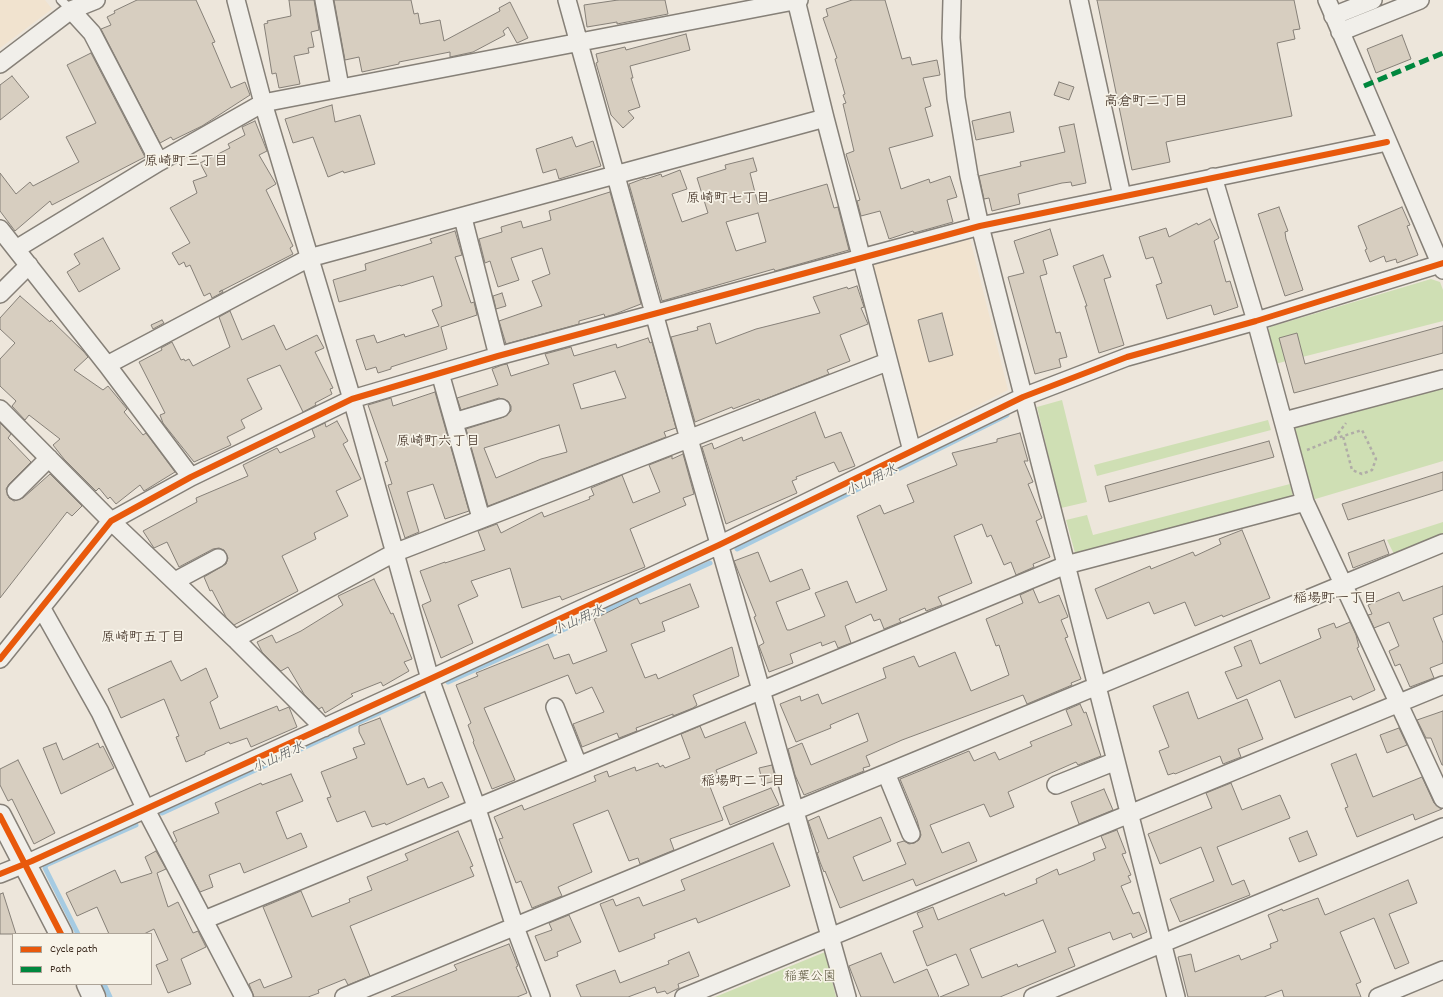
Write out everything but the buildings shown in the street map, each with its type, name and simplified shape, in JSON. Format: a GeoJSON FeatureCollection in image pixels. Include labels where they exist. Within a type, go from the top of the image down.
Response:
{"type":"FeatureCollection","features":[{"type":"Feature","properties":{"kind":"main road"},"geometry":{"type":"LineString","coordinates":[[0,816],[60,933]]}},
{"type":"Feature","properties":{"kind":"main road"},"geometry":{"type":"LineString","coordinates":[[88,985],[94,997]]}},
{"type":"Feature","properties":{"kind":"street"},"geometry":{"type":"LineString","coordinates":[[0,64],[66,5],[96,0]]}},
{"type":"Feature","properties":{"kind":"street"},"geometry":{"type":"LineString","coordinates":[[236,0],[263,103],[352,399],[430,679],[476,806],[515,927],[540,997]]}},
{"type":"Feature","properties":{"kind":"street"},"geometry":{"type":"LineString","coordinates":[[324,0],[340,87]]}},
{"type":"Feature","properties":{"kind":"street"},"geometry":{"type":"LineString","coordinates":[[567,0],[846,997]]}},
{"type":"Feature","properties":{"kind":"street"},"geometry":{"type":"LineString","coordinates":[[16,249],[159,162],[263,103],[797,0],[825,118],[887,362],[912,451]]}},
{"type":"Feature","properties":{"kind":"street"},"geometry":{"type":"LineString","coordinates":[[952,0],[951,38],[956,98],[969,176],[980,226],[1176,997]]}},
{"type":"Feature","properties":{"kind":"street"},"geometry":{"type":"LineString","coordinates":[[1079,0],[1122,196]]}},
{"type":"Feature","properties":{"kind":"street"},"geometry":{"type":"LineString","coordinates":[[0,874],[324,728],[719,545],[1023,397],[1127,357],[1256,321],[1442,266],[1387,142],[1327,0]]}},
{"type":"Feature","properties":{"kind":"street"},"geometry":{"type":"LineString","coordinates":[[1333,16],[1372,0]]}},
{"type":"Feature","properties":{"kind":"street"},"geometry":{"type":"LineString","coordinates":[[1340,32],[1420,0]]}},
{"type":"Feature","properties":{"kind":"street"},"geometry":{"type":"LineString","coordinates":[[66,5],[92,33],[159,162]]}},
{"type":"Feature","properties":{"kind":"street"},"geometry":{"type":"LineString","coordinates":[[107,364],[310,258],[463,218],[615,174],[825,118]]}},
{"type":"Feature","properties":{"kind":"street"},"geometry":{"type":"LineString","coordinates":[[0,659],[42,609],[111,521],[191,477],[352,399],[498,356],[980,226],[1387,142]]}},
{"type":"Feature","properties":{"kind":"street"},"geometry":{"type":"LineString","coordinates":[[1213,177],[1256,321],[1305,502],[1400,702],[1443,799]]}},
{"type":"Feature","properties":{"kind":"street"},"geometry":{"type":"LineString","coordinates":[[463,218],[498,356]]}},
{"type":"Feature","properties":{"kind":"street"},"geometry":{"type":"LineString","coordinates":[[0,229],[107,364],[191,477]]}},
{"type":"Feature","properties":{"kind":"street"},"geometry":{"type":"LineString","coordinates":[[0,294],[29,265]]}},
{"type":"Feature","properties":{"kind":"street"},"geometry":{"type":"LineString","coordinates":[[235,639],[394,553],[481,518],[887,362]]}},
{"type":"Feature","properties":{"kind":"street"},"geometry":{"type":"LineString","coordinates":[[440,372],[481,518]]}},
{"type":"Feature","properties":{"kind":"street"},"geometry":{"type":"LineString","coordinates":[[1284,422],[1443,379]]}},
{"type":"Feature","properties":{"kind":"street"},"geometry":{"type":"LineString","coordinates":[[454,422],[501,408]]}},
{"type":"Feature","properties":{"kind":"street"},"geometry":{"type":"LineString","coordinates":[[0,409],[111,521],[235,639],[324,728]]}},
{"type":"Feature","properties":{"kind":"street"},"geometry":{"type":"LineString","coordinates":[[16,491],[49,458]]}},
{"type":"Feature","properties":{"kind":"street"},"geometry":{"type":"LineString","coordinates":[[204,920],[476,806],[1066,565],[1305,502]]}},
{"type":"Feature","properties":{"kind":"street"},"geometry":{"type":"LineString","coordinates":[[344,997],[1443,543]]}},
{"type":"Feature","properties":{"kind":"street"},"geometry":{"type":"LineString","coordinates":[[175,581],[218,558]]}},
{"type":"Feature","properties":{"kind":"street"},"geometry":{"type":"LineString","coordinates":[[42,609],[100,712],[145,808],[244,997]]}},
{"type":"Feature","properties":{"kind":"street"},"geometry":{"type":"LineString","coordinates":[[685,997],[1443,685]]}},
{"type":"Feature","properties":{"kind":"street"},"geometry":{"type":"LineString","coordinates":[[554,707],[578,765]]}},
{"type":"Feature","properties":{"kind":"street"},"geometry":{"type":"LineString","coordinates":[[1056,785],[1116,761]]}},
{"type":"Feature","properties":{"kind":"street"},"geometry":{"type":"LineString","coordinates":[[886,773],[911,834]]}},
{"type":"Feature","properties":{"kind":"street"},"geometry":{"type":"LineString","coordinates":[[1033,997],[1443,826]]}},
{"type":"Feature","properties":{"kind":"street"},"geometry":{"type":"LineString","coordinates":[[1378,997],[1443,970]]}},
{"type":"Feature","properties":{"kind":"path"},"geometry":{"type":"LineString","coordinates":[[1334,439],[1347,422],[1347,404]]}},
{"type":"Feature","properties":{"kind":"path"},"geometry":{"type":"LineString","coordinates":[[1293,456],[1334,439],[1343,436],[1362,430],[1376,459],[1372,470],[1362,474],[1352,470],[1343,436]]}},
{"type":"Feature","properties":{"kind":"shaded area"},"geometry":{"type":"Polygon","coordinates":[[[0,0],[45,0],[52,9],[0,48],[0,0]]]}},
{"type":"Feature","properties":{"kind":"shaded area"},"geometry":{"type":"Polygon","coordinates":[[[970,239],[1008,390],[915,437],[872,264],[970,239]]]}},
{"type":"Feature","properties":{"kind":"green space"},"geometry":{"type":"Polygon","coordinates":[[[1431,279],[1440,282],[1443,290],[1443,321],[1275,364],[1267,334],[1270,327],[1431,279]]]}},
{"type":"Feature","properties":{"kind":"green space"},"geometry":{"type":"Polygon","coordinates":[[[1443,385],[1443,461],[1312,500],[1293,426],[1443,385]]]}},
{"type":"Feature","properties":{"kind":"green space"},"geometry":{"type":"Polygon","coordinates":[[[1062,400],[1087,502],[1061,508],[1037,407],[1062,400]]]}},
{"type":"Feature","properties":{"kind":"green space"},"geometry":{"type":"Polygon","coordinates":[[[1268,420],[1271,430],[1097,476],[1094,465],[1268,420]]]}},
{"type":"Feature","properties":{"kind":"green space"},"geometry":{"type":"Polygon","coordinates":[[[1290,484],[1293,496],[1075,553],[1066,520],[1087,515],[1093,535],[1290,484]]]}},
{"type":"Feature","properties":{"kind":"green space"},"geometry":{"type":"Polygon","coordinates":[[[1443,522],[1443,534],[1394,554],[1387,540],[1443,522]]]}},
{"type":"Feature","properties":{"kind":"green space","name":"稲葉公園"},"geometry":{"type":"Polygon","coordinates":[[[825,952],[836,997],[715,997],[825,952]]]}},
{"type":"Feature","properties":{"kind":"waterway","name":"小山用水"},"geometry":{"type":"LineString","coordinates":[[737,549],[1007,415]]}},
{"type":"Feature","properties":{"kind":"waterway","name":"小山用水"},"geometry":{"type":"LineString","coordinates":[[448,682],[710,563]]}},
{"type":"Feature","properties":{"kind":"waterway","name":"小山用水"},"geometry":{"type":"LineString","coordinates":[[162,813],[418,695]]}},
{"type":"Feature","properties":{"kind":"waterway","name":"小山用水"},"geometry":{"type":"LineString","coordinates":[[78,933],[45,868],[46,865],[136,825]]}},
{"type":"Feature","properties":{"kind":"waterway","name":"小山用水"},"geometry":{"type":"LineString","coordinates":[[104,985],[110,997]]}},
{"type":"Feature","properties":{"kind":"marked path"},"geometry":{"type":"LineString","coordinates":[[1364,86],[1443,53]]}},
{"type":"Feature","properties":{"kind":"cycle path"},"geometry":{"type":"LineString","coordinates":[[0,659],[111,521],[191,477],[352,399],[498,356],[980,226],[1387,142]]}},
{"type":"Feature","properties":{"kind":"cycle path"},"geometry":{"type":"LineString","coordinates":[[0,874],[32,861],[430,679],[719,545],[1023,397],[1127,357],[1256,321],[1443,263]]}},
{"type":"Feature","properties":{"kind":"cycle path"},"geometry":{"type":"LineString","coordinates":[[0,816],[60,933]]}},
{"type":"Feature","properties":{"kind":"district","name":"高倉町二丁目"},"geometry":{"type":"Point","coordinates":[1146,103]}},
{"type":"Feature","properties":{"kind":"district","name":"原崎町三丁目"},"geometry":{"type":"Point","coordinates":[186,163]}},
{"type":"Feature","properties":{"kind":"district","name":"原崎町七丁目"},"geometry":{"type":"Point","coordinates":[728,200]}},
{"type":"Feature","properties":{"kind":"district","name":"原崎町六丁目"},"geometry":{"type":"Point","coordinates":[438,443]}},
{"type":"Feature","properties":{"kind":"district","name":"稲場町一丁目"},"geometry":{"type":"Point","coordinates":[1335,600]}},
{"type":"Feature","properties":{"kind":"district","name":"原崎町五丁目"},"geometry":{"type":"Point","coordinates":[143,639]}},
{"type":"Feature","properties":{"kind":"district","name":"稲場町二丁目"},"geometry":{"type":"Point","coordinates":[743,783]}}]}
